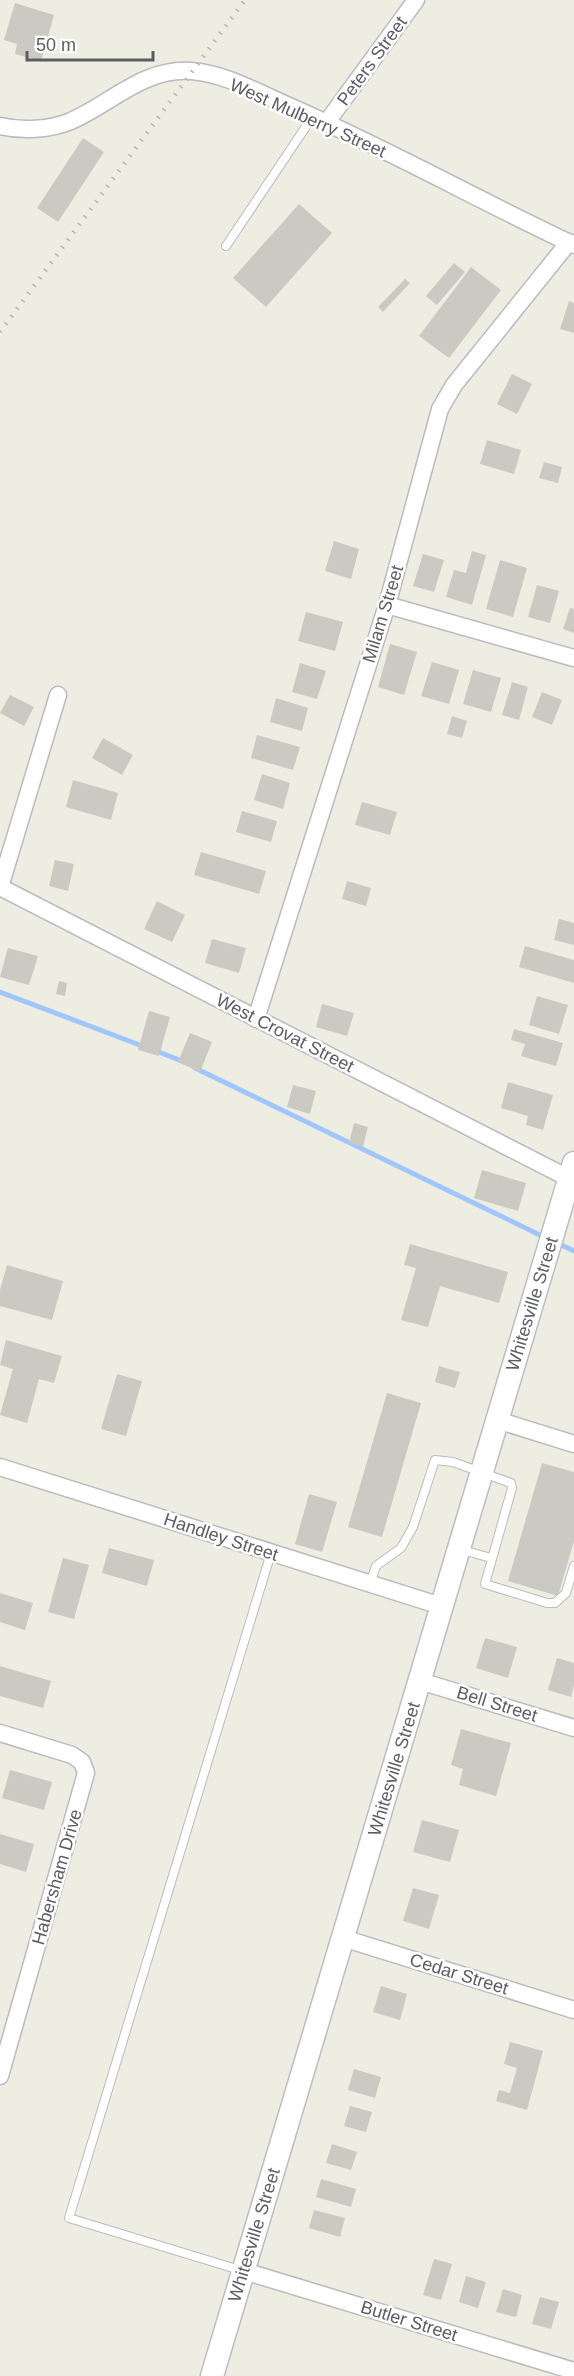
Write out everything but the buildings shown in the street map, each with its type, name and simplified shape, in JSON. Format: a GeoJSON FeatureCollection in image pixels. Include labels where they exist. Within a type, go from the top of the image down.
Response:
{"type":"FeatureCollection","features":[{"type":"Feature","properties":{"kind":"main road","name":"Whitesville Street"},"geometry":{"type":"LineString","coordinates":[[212,2376],[572,1174]]}},
{"type":"Feature","properties":{"kind":"street","name":"Peters Street"},"geometry":{"type":"LineString","coordinates":[[320,119],[416,0]]}},
{"type":"Feature","properties":{"kind":"street","name":"West Mulberry Street"},"geometry":{"type":"LineString","coordinates":[[1,129],[26,129],[72,121],[124,88],[159,74],[191,71],[249,88],[320,119],[572,244]]}},
{"type":"Feature","properties":{"kind":"street","name":"Milam Street"},"geometry":{"type":"LineString","coordinates":[[256,1019],[387,605],[440,409],[454,385],[572,244]]}},
{"type":"Feature","properties":{"kind":"street"},"geometry":{"type":"LineString","coordinates":[[387,605],[574,658]]}},
{"type":"Feature","properties":{"kind":"street"},"geometry":{"type":"LineString","coordinates":[[0,887],[58,695]]}},
{"type":"Feature","properties":{"kind":"street","name":"West Crovat Street"},"geometry":{"type":"LineString","coordinates":[[0,887],[256,1019],[572,1174]]}},
{"type":"Feature","properties":{"kind":"street"},"geometry":{"type":"LineString","coordinates":[[497,1420],[574,1444]]}},
{"type":"Feature","properties":{"kind":"street","name":"Handley Street"},"geometry":{"type":"LineString","coordinates":[[0,1467],[441,1606]]}},
{"type":"Feature","properties":{"kind":"street","name":"Bell Street"},"geometry":{"type":"LineString","coordinates":[[420,1681],[574,1728]]}},
{"type":"Feature","properties":{"kind":"street","name":"Habersham Drive"},"geometry":{"type":"LineString","coordinates":[[0,1733],[72,1755],[82,1762],[86,1773],[0,2076]]}},
{"type":"Feature","properties":{"kind":"street","name":"Cedar Street"},"geometry":{"type":"LineString","coordinates":[[343,1938],[574,2010]]}},
{"type":"Feature","properties":{"kind":"street","name":"Butler Street"},"geometry":{"type":"LineString","coordinates":[[244,2271],[574,2371]]}},
{"type":"Feature","properties":{"kind":"lane"},"geometry":{"type":"LineString","coordinates":[[226,246],[320,119]]}},
{"type":"Feature","properties":{"kind":"lane"},"geometry":{"type":"LineString","coordinates":[[370,1584],[376,1566],[382,1559],[401,1548],[413,1527],[435,1460],[453,1462],[508,1480],[512,1488],[485,1584],[546,1604],[555,1603],[562,1599],[574,1566]]}},
{"type":"Feature","properties":{"kind":"lane"},"geometry":{"type":"LineString","coordinates":[[459,1548],[491,1558]]}},
{"type":"Feature","properties":{"kind":"lane"},"geometry":{"type":"LineString","coordinates":[[244,2271],[69,2218],[271,1553]]}},
{"type":"Feature","properties":{"kind":"waterway"},"geometry":{"type":"LineString","coordinates":[[0,992],[145,1047]]}},
{"type":"Feature","properties":{"kind":"waterway"},"geometry":{"type":"LineString","coordinates":[[154,1050],[184,1062]]}},
{"type":"Feature","properties":{"kind":"waterway"},"geometry":{"type":"LineString","coordinates":[[195,1068],[546,1238]]}},
{"type":"Feature","properties":{"kind":"waterway"},"geometry":{"type":"LineString","coordinates":[[557,1243],[574,1251]]}},
{"type":"Feature","properties":{"kind":"railway"},"geometry":{"type":"LineString","coordinates":[[0,332],[245,0]]}}]}
